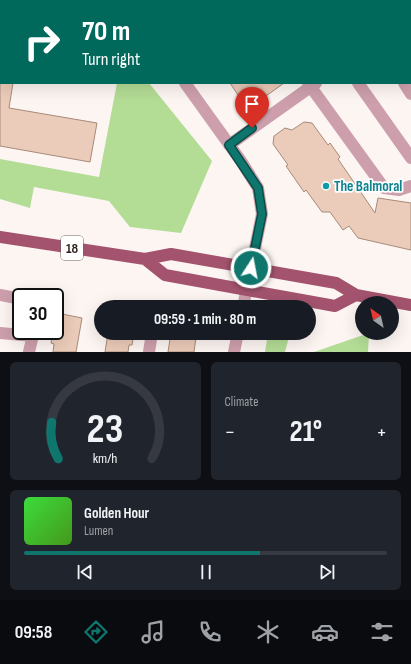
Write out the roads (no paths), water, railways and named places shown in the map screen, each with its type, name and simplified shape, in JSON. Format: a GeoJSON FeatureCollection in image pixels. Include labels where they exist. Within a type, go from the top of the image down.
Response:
{"type":"FeatureCollection","features":[{"type":"Feature","properties":{"kind":"main road","name":"18"},"geometry":{"type":"LineString","coordinates":[[0,237],[144,260],[171,254],[336,283],[356,296]]}},
{"type":"Feature","properties":{"kind":"main road","name":"18"},"geometry":{"type":"LineString","coordinates":[[144,260],[165,275],[335,306],[355,296]]}},
{"type":"Feature","properties":{"kind":"main road","name":"18"},"geometry":{"type":"LineString","coordinates":[[399,303],[411,305]]}},
{"type":"Feature","properties":{"kind":"street"},"geometry":{"type":"LineString","coordinates":[[186,84],[258,188],[262,214],[245,300]]}},
{"type":"Feature","properties":{"kind":"street"},"geometry":{"type":"LineString","coordinates":[[229,145],[311,84],[384,188],[399,190],[411,186]]}},
{"type":"Feature","properties":{"kind":"street"},"geometry":{"type":"LineString","coordinates":[[359,84],[411,158]]}},
{"type":"Feature","properties":{"kind":"street"},"geometry":{"type":"LineString","coordinates":[[405,84],[411,94]]}},
{"type":"Feature","properties":{"kind":"street"},"geometry":{"type":"LineString","coordinates":[[0,295],[12,297]]}},
{"type":"Feature","properties":{"kind":"street"},"geometry":{"type":"LineString","coordinates":[[0,333],[12,333]]}},
{"type":"Feature","properties":{"kind":"street"},"geometry":{"type":"LineString","coordinates":[[29,352],[32,340]]}},
{"type":"Feature","properties":{"kind":"street"},"geometry":{"type":"LineString","coordinates":[[149,352],[151,340]]}},
{"type":"Feature","properties":{"kind":"street"},"geometry":{"type":"LineString","coordinates":[[234,352],[237,340]]}},
{"type":"Feature","properties":{"kind":"place","name":"The Balmoral"},"geometry":{"type":"Point","coordinates":[326,186]}}]}
